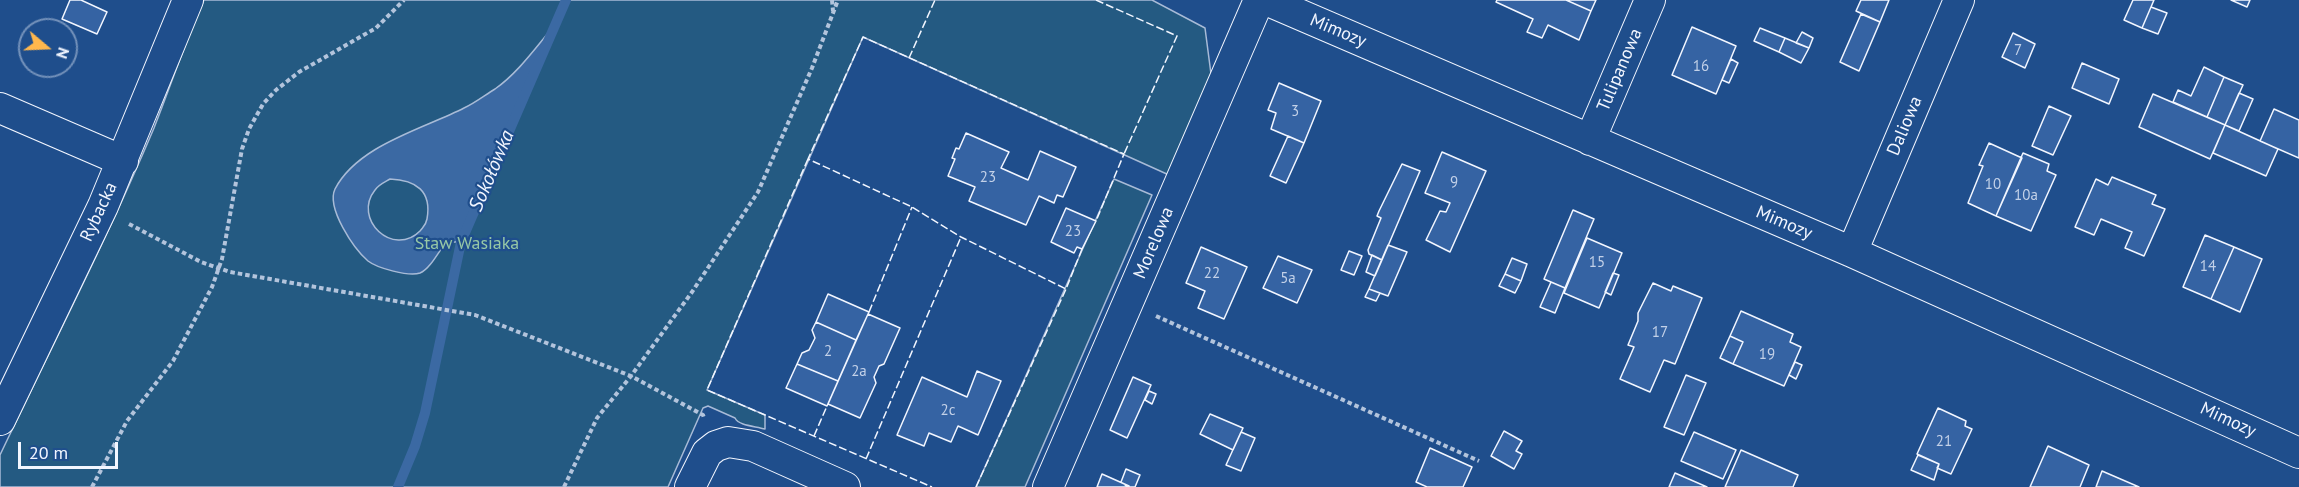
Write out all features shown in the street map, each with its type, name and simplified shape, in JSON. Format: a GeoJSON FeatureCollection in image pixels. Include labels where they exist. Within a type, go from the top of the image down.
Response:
{"type":"FeatureCollection","features":[{"type":"Feature","properties":{"kind":"street","name":"Rybacka"},"geometry":{"type":"LineString","coordinates":[[0,420],[123,161],[188,0]]}},
{"type":"Feature","properties":{"kind":"street","name":"Morelowa"},"geometry":{"type":"LineString","coordinates":[[1048,487],[1259,0]]}},
{"type":"Feature","properties":{"kind":"street","name":"Mimozy"},"geometry":{"type":"LineString","coordinates":[[1266,0],[1852,252],[2299,453]]}},
{"type":"Feature","properties":{"kind":"street","name":"Tulipanowa"},"geometry":{"type":"LineString","coordinates":[[1590,140],[1650,0]]}},
{"type":"Feature","properties":{"kind":"street","name":"Daliowa"},"geometry":{"type":"LineString","coordinates":[[1852,252],[1959,0]]}},
{"type":"Feature","properties":{"kind":"street"},"geometry":{"type":"LineString","coordinates":[[0,108],[123,161]]}},
{"type":"Feature","properties":{"kind":"street"},"geometry":{"type":"LineString","coordinates":[[690,487],[707,453],[716,446],[728,442],[753,446],[845,487]]}},
{"type":"Feature","properties":{"kind":"path"},"geometry":{"type":"LineString","coordinates":[[92,487],[127,421],[173,361],[219,269],[242,149],[249,129],[263,104],[276,90],[299,72],[376,28],[404,0]]}},
{"type":"Feature","properties":{"kind":"path"},"geometry":{"type":"LineString","coordinates":[[832,0],[833,15]]}},
{"type":"Feature","properties":{"kind":"path"},"geometry":{"type":"LineString","coordinates":[[564,487],[593,424],[631,376],[698,283],[758,192],[838,0]]}},
{"type":"Feature","properties":{"kind":"path"},"geometry":{"type":"LineString","coordinates":[[121,220],[219,269],[475,315],[631,376],[703,415]]}},
{"type":"Feature","properties":{"kind":"path"},"geometry":{"type":"LineString","coordinates":[[1128,303],[1479,461]]}},
{"type":"Feature","properties":{"kind":"green space","name":"Staw Wasiaka"},"geometry":{"type":"Polygon","coordinates":[[[204,0],[1152,0],[1205,28],[1211,74],[1169,175],[863,37],[707,390],[765,415],[765,429],[744,424],[708,406],[703,408],[668,487],[0,487],[0,455],[136,169],[204,0]]]}},
{"type":"Feature","properties":{"kind":"green space"},"geometry":{"type":"Polygon","coordinates":[[[1114,179],[1152,195],[1025,487],[976,487],[1114,179]]]}},
{"type":"Feature","properties":{"kind":"shaded area","name":"Staw Wasiaka"},"geometry":{"type":"Polygon","coordinates":[[[554,26],[461,242],[446,242],[431,264],[420,273],[408,274],[393,271],[368,261],[349,238],[334,207],[335,189],[345,174],[375,150],[468,106],[495,89],[519,68],[554,26]],[[390,179],[376,188],[369,201],[372,223],[388,238],[398,240],[409,238],[420,231],[426,223],[428,209],[427,201],[420,189],[399,180],[390,179]]]}},
{"type":"Feature","properties":{"kind":"building"},"geometry":{"type":"Polygon","coordinates":[[[70,0],[81,0],[107,12],[97,34],[78,26],[78,18],[62,18],[70,0]]]}},
{"type":"Feature","properties":{"kind":"building"},"geometry":{"type":"Polygon","coordinates":[[[1497,0],[1566,0],[1591,11],[1579,40],[1548,25],[1542,38],[1527,32],[1533,19],[1496,2],[1497,0]]]}},
{"type":"Feature","properties":{"kind":"building"},"geometry":{"type":"Polygon","coordinates":[[[1566,0],[1596,0],[1591,11],[1566,0]]]}},
{"type":"Feature","properties":{"kind":"building"},"geometry":{"type":"Polygon","coordinates":[[[1861,0],[1889,0],[1880,22],[1856,11],[1861,0]]]}},
{"type":"Feature","properties":{"kind":"building"},"geometry":{"type":"Polygon","coordinates":[[[2133,0],[2154,0],[2142,28],[2124,20],[2133,0]]]}},
{"type":"Feature","properties":{"kind":"building"},"geometry":{"type":"Polygon","coordinates":[[[2231,0],[2250,0],[2247,7],[2231,0]]]}},
{"type":"Feature","properties":{"kind":"building"},"geometry":{"type":"Polygon","coordinates":[[[2151,7],[2167,13],[2158,34],[2142,28],[2151,7]]]}},
{"type":"Feature","properties":{"kind":"building"},"geometry":{"type":"Polygon","coordinates":[[[1861,14],[1880,22],[1859,71],[1840,62],[1861,14]]]}},
{"type":"Feature","properties":{"kind":"building"},"geometry":{"type":"Polygon","coordinates":[[[1692,27],[1736,46],[1716,94],[1672,75],[1692,27]]]}},
{"type":"Feature","properties":{"kind":"building"},"geometry":{"type":"Polygon","coordinates":[[[1760,28],[1785,38],[1779,52],[1754,41],[1760,28]]]}},
{"type":"Feature","properties":{"kind":"building"},"geometry":{"type":"Polygon","coordinates":[[[1802,32],[1813,38],[1809,48],[1796,43],[1802,32]]]}},
{"type":"Feature","properties":{"kind":"building"},"geometry":{"type":"Polygon","coordinates":[[[2013,33],[2035,44],[2025,68],[2002,57],[2013,33]]]}},
{"type":"Feature","properties":{"kind":"building"},"geometry":{"type":"Polygon","coordinates":[[[1785,38],[1809,48],[1801,63],[1779,52],[1785,38]]]}},
{"type":"Feature","properties":{"kind":"building"},"geometry":{"type":"Polygon","coordinates":[[[1731,59],[1738,63],[1729,83],[1722,80],[1731,59]]]}},
{"type":"Feature","properties":{"kind":"building"},"geometry":{"type":"Polygon","coordinates":[[[2082,63],[2119,79],[2109,104],[2072,88],[2082,63]]]}},
{"type":"Feature","properties":{"kind":"building"},"geometry":{"type":"Polygon","coordinates":[[[2204,67],[2224,77],[2207,117],[2173,102],[2178,90],[2191,96],[2204,67]]]}},
{"type":"Feature","properties":{"kind":"building"},"geometry":{"type":"Polygon","coordinates":[[[2224,77],[2243,85],[2225,125],[2207,117],[2224,77]]]}},
{"type":"Feature","properties":{"kind":"building"},"geometry":{"type":"Polygon","coordinates":[[[1279,83],[1321,101],[1304,143],[1271,129],[1276,113],[1268,110],[1279,83]]]}},
{"type":"Feature","properties":{"kind":"building"},"geometry":{"type":"Polygon","coordinates":[[[2239,93],[2253,99],[2239,131],[2225,125],[2239,93]]]}},
{"type":"Feature","properties":{"kind":"building"},"geometry":{"type":"Polygon","coordinates":[[[2153,94],[2225,125],[2210,159],[2139,127],[2153,94]]]}},
{"type":"Feature","properties":{"kind":"building"},"geometry":{"type":"Polygon","coordinates":[[[2049,106],[2071,116],[2053,155],[2032,146],[2049,106]]]}},
{"type":"Feature","properties":{"kind":"building"},"geometry":{"type":"Polygon","coordinates":[[[2274,109],[2299,120],[2299,158],[2260,141],[2274,109]]]}},
{"type":"Feature","properties":{"kind":"building"},"geometry":{"type":"Polygon","coordinates":[[[2225,125],[2278,149],[2266,176],[2213,153],[2225,125]]]}},
{"type":"Feature","properties":{"kind":"building"},"geometry":{"type":"Polygon","coordinates":[[[966,133],[1009,152],[1001,168],[1028,180],[1040,151],[1076,167],[1063,197],[1057,195],[1054,203],[1039,196],[1026,225],[969,201],[975,187],[948,176],[955,159],[952,158],[956,148],[959,149],[966,133]]]}},
{"type":"Feature","properties":{"kind":"building"},"geometry":{"type":"Polygon","coordinates":[[[1288,136],[1304,143],[1286,183],[1270,176],[1288,136]]]}},
{"type":"Feature","properties":{"kind":"building"},"geometry":{"type":"Polygon","coordinates":[[[1989,143],[2022,158],[1996,216],[1968,203],[1983,166],[1979,165],[1989,143]]]}},
{"type":"Feature","properties":{"kind":"building"},"geometry":{"type":"Polygon","coordinates":[[[1442,152],[1486,171],[1450,252],[1426,240],[1440,211],[1446,212],[1450,203],[1425,193],[1442,152]]]}},
{"type":"Feature","properties":{"kind":"building"},"geometry":{"type":"Polygon","coordinates":[[[2023,153],[2049,164],[2047,171],[2056,175],[2031,231],[1996,216],[2023,153]]]}},
{"type":"Feature","properties":{"kind":"building"},"geometry":{"type":"Polygon","coordinates":[[[1402,164],[1420,171],[1382,260],[1369,254],[1368,250],[1381,218],[1377,216],[1402,164]]]}},
{"type":"Feature","properties":{"kind":"building"},"geometry":{"type":"Polygon","coordinates":[[[2112,177],[2156,195],[2152,204],[2165,209],[2144,256],[2125,248],[2132,232],[2101,219],[2094,235],[2075,227],[2096,179],[2108,185],[2112,177]]]}},
{"type":"Feature","properties":{"kind":"building"},"geometry":{"type":"Polygon","coordinates":[[[1066,208],[1096,221],[1082,249],[1077,247],[1074,253],[1051,242],[1066,208]]]}},
{"type":"Feature","properties":{"kind":"building"},"geometry":{"type":"Polygon","coordinates":[[[1573,210],[1594,219],[1565,288],[1544,279],[1573,210]]]}},
{"type":"Feature","properties":{"kind":"building"},"geometry":{"type":"Polygon","coordinates":[[[2205,235],[2234,247],[2211,299],[2183,287],[2205,235]]]}},
{"type":"Feature","properties":{"kind":"building"},"geometry":{"type":"Polygon","coordinates":[[[1587,238],[1622,253],[1599,308],[1564,293],[1587,238]]]}},
{"type":"Feature","properties":{"kind":"building"},"geometry":{"type":"Polygon","coordinates":[[[1388,245],[1407,252],[1388,296],[1369,289],[1388,245]]]}},
{"type":"Feature","properties":{"kind":"building"},"geometry":{"type":"Polygon","coordinates":[[[1201,247],[1247,267],[1224,319],[1198,308],[1205,291],[1186,283],[1201,247]]]}},
{"type":"Feature","properties":{"kind":"building"},"geometry":{"type":"Polygon","coordinates":[[[2234,247],[2262,259],[2240,312],[2211,299],[2234,247]]]}},
{"type":"Feature","properties":{"kind":"building"},"geometry":{"type":"Polygon","coordinates":[[[1349,251],[1362,256],[1354,275],[1341,270],[1349,251]]]}},
{"type":"Feature","properties":{"kind":"building"},"geometry":{"type":"Polygon","coordinates":[[[1372,255],[1382,260],[1375,276],[1366,272],[1372,255]]]}},
{"type":"Feature","properties":{"kind":"building"},"geometry":{"type":"Polygon","coordinates":[[[1278,256],[1312,270],[1297,303],[1263,288],[1278,256]]]}},
{"type":"Feature","properties":{"kind":"building"},"geometry":{"type":"Polygon","coordinates":[[[1512,258],[1527,264],[1521,281],[1505,274],[1512,258]]]}},
{"type":"Feature","properties":{"kind":"building"},"geometry":{"type":"Polygon","coordinates":[[[1613,273],[1619,275],[1611,295],[1605,292],[1613,273]]]}},
{"type":"Feature","properties":{"kind":"building"},"geometry":{"type":"Polygon","coordinates":[[[1505,274],[1521,281],[1515,293],[1499,286],[1505,274]]]}},
{"type":"Feature","properties":{"kind":"building"},"geometry":{"type":"Polygon","coordinates":[[[1551,282],[1565,288],[1555,313],[1540,307],[1551,282]]]}},
{"type":"Feature","properties":{"kind":"building"},"geometry":{"type":"Polygon","coordinates":[[[1653,283],[1671,291],[1673,286],[1702,298],[1675,364],[1664,360],[1650,392],[1620,379],[1634,347],[1628,345],[1638,321],[1638,313],[1653,283]]]}},
{"type":"Feature","properties":{"kind":"building"},"geometry":{"type":"Polygon","coordinates":[[[1369,289],[1380,293],[1376,301],[1365,297],[1369,289]]]}},
{"type":"Feature","properties":{"kind":"building"},"geometry":{"type":"Polygon","coordinates":[[[828,294],[869,312],[856,340],[816,322],[828,294]]]}},
{"type":"Feature","properties":{"kind":"building"},"geometry":{"type":"Polygon","coordinates":[[[1741,311],[1793,334],[1790,342],[1801,347],[1784,386],[1733,364],[1743,342],[1730,336],[1741,311]]]}},
{"type":"Feature","properties":{"kind":"building"},"geometry":{"type":"Polygon","coordinates":[[[868,314],[900,328],[884,364],[879,366],[874,377],[876,383],[860,418],[828,404],[868,314]]]}},
{"type":"Feature","properties":{"kind":"building"},"geometry":{"type":"Polygon","coordinates":[[[816,322],[856,340],[838,381],[797,364],[802,353],[809,350],[815,338],[812,330],[816,322]]]}},
{"type":"Feature","properties":{"kind":"building"},"geometry":{"type":"Polygon","coordinates":[[[1730,336],[1743,342],[1733,364],[1720,358],[1730,336]]]}},
{"type":"Feature","properties":{"kind":"building"},"geometry":{"type":"Polygon","coordinates":[[[1795,362],[1802,365],[1796,379],[1789,375],[1795,362]]]}},
{"type":"Feature","properties":{"kind":"building"},"geometry":{"type":"Polygon","coordinates":[[[797,364],[838,381],[827,406],[786,388],[797,364]]]}},
{"type":"Feature","properties":{"kind":"building"},"geometry":{"type":"Polygon","coordinates":[[[977,371],[1001,381],[978,435],[958,426],[951,442],[929,433],[924,446],[897,435],[922,377],[967,397],[977,371]]]}},
{"type":"Feature","properties":{"kind":"building"},"geometry":{"type":"Polygon","coordinates":[[[1686,375],[1706,383],[1684,435],[1664,427],[1686,375]]]}},
{"type":"Feature","properties":{"kind":"building"},"geometry":{"type":"Polygon","coordinates":[[[1133,377],[1151,385],[1127,438],[1110,430],[1133,377]]]}},
{"type":"Feature","properties":{"kind":"building"},"geometry":{"type":"Polygon","coordinates":[[[1149,391],[1156,394],[1152,404],[1145,400],[1149,391]]]}},
{"type":"Feature","properties":{"kind":"building"},"geometry":{"type":"Polygon","coordinates":[[[1938,408],[1966,421],[1965,426],[1972,429],[1951,474],[1937,468],[1939,464],[1917,454],[1938,408]]]}},
{"type":"Feature","properties":{"kind":"building"},"geometry":{"type":"Polygon","coordinates":[[[1210,414],[1243,428],[1233,450],[1200,434],[1210,414]]]}},
{"type":"Feature","properties":{"kind":"building"},"geometry":{"type":"Polygon","coordinates":[[[1504,431],[1522,441],[1516,451],[1522,454],[1514,469],[1491,456],[1504,431]]]}},
{"type":"Feature","properties":{"kind":"building"},"geometry":{"type":"Polygon","coordinates":[[[1241,432],[1255,438],[1241,471],[1226,465],[1241,432]]]}},
{"type":"Feature","properties":{"kind":"building"},"geometry":{"type":"Polygon","coordinates":[[[1694,432],[1736,450],[1723,479],[1681,461],[1694,432]]]}},
{"type":"Feature","properties":{"kind":"building"},"geometry":{"type":"Polygon","coordinates":[[[2048,446],[2089,465],[2080,487],[2030,487],[2048,446]]]}},
{"type":"Feature","properties":{"kind":"building"},"geometry":{"type":"Polygon","coordinates":[[[1430,448],[1472,467],[1463,487],[1427,487],[1416,482],[1430,448]]]}},
{"type":"Feature","properties":{"kind":"building"},"geometry":{"type":"Polygon","coordinates":[[[1741,450],[1798,475],[1793,487],[1725,487],[1741,450]]]}},
{"type":"Feature","properties":{"kind":"building"},"geometry":{"type":"Polygon","coordinates":[[[1918,455],[1939,464],[1934,480],[1911,470],[1918,455]]]}},
{"type":"Feature","properties":{"kind":"building"},"geometry":{"type":"Polygon","coordinates":[[[1126,469],[1140,475],[1135,487],[1128,487],[1121,482],[1126,469]]]}},
{"type":"Feature","properties":{"kind":"building"},"geometry":{"type":"Polygon","coordinates":[[[2102,471],[2139,487],[2096,487],[2102,471]]]}},
{"type":"Feature","properties":{"kind":"building"},"geometry":{"type":"Polygon","coordinates":[[[1675,473],[1707,487],[1669,487],[1675,473]]]}},
{"type":"Feature","properties":{"kind":"building"},"geometry":{"type":"Polygon","coordinates":[[[1102,474],[1129,486],[1097,487],[1102,474]]]}},
{"type":"Feature","properties":{"kind":"waterway","name":"Sokołówka"},"geometry":{"type":"LineString","coordinates":[[398,487],[415,446],[425,413],[461,242],[566,0]]}},
{"type":"Feature","properties":{"kind":"fence"},"geometry":{"type":"LineString","coordinates":[[909,58],[935,0]]}},
{"type":"Feature","properties":{"kind":"fence"},"geometry":{"type":"LineString","coordinates":[[1096,0],[1177,36],[1124,154]]}},
{"type":"Feature","properties":{"kind":"fence"},"geometry":{"type":"LineString","coordinates":[[1082,249],[1066,289],[961,237],[912,207],[808,159],[863,37],[1124,154],[1096,221]]}},
{"type":"Feature","properties":{"kind":"fence"},"geometry":{"type":"LineString","coordinates":[[808,159],[707,390],[932,487]]}},
{"type":"Feature","properties":{"kind":"fence"},"geometry":{"type":"LineString","coordinates":[[869,312],[912,207]]}},
{"type":"Feature","properties":{"kind":"fence"},"geometry":{"type":"LineString","coordinates":[[866,459],[961,237]]}},
{"type":"Feature","properties":{"kind":"fence"},"geometry":{"type":"LineString","coordinates":[[976,487],[1066,289]]}},
{"type":"Feature","properties":{"kind":"fence"},"geometry":{"type":"LineString","coordinates":[[814,436],[827,406]]}}]}
